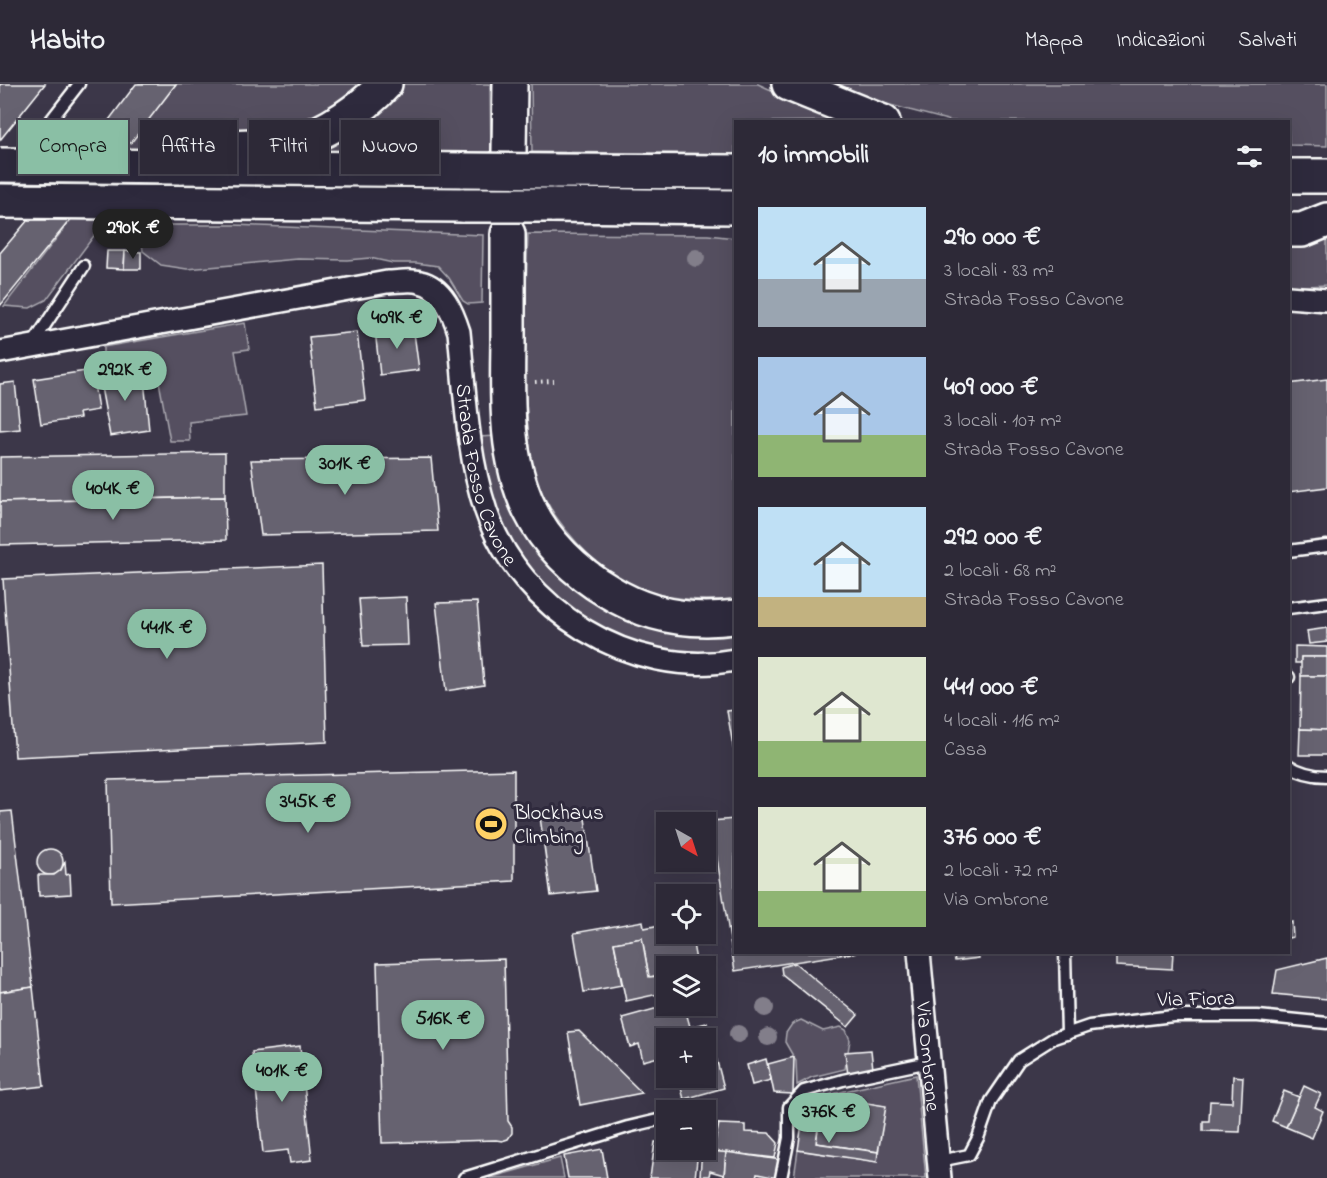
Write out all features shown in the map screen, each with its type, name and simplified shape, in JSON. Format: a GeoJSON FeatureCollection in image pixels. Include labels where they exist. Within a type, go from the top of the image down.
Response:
{"type":"FeatureCollection","features":[{"type":"Feature","properties":{"kind":"highway"},"geometry":{"type":"LineString","coordinates":[[237,146],[297,141],[325,130],[352,112],[385,84]]}},
{"type":"Feature","properties":{"kind":"highway"},"geometry":{"type":"LineString","coordinates":[[509,152],[510,84]]}},
{"type":"Feature","properties":{"kind":"highway"},"geometry":{"type":"LineString","coordinates":[[789,84],[878,120]]}},
{"type":"Feature","properties":{"kind":"highway"},"geometry":{"type":"LineString","coordinates":[[0,165],[140,166]]}},
{"type":"Feature","properties":{"kind":"highway"},"geometry":{"type":"LineString","coordinates":[[237,168],[734,172]]}},
{"type":"Feature","properties":{"kind":"highway"},"geometry":{"type":"LineString","coordinates":[[1290,176],[1327,176]]}},
{"type":"Feature","properties":{"kind":"highway"},"geometry":{"type":"LineString","coordinates":[[0,201],[734,207]]}},
{"type":"Feature","properties":{"kind":"highway"},"geometry":{"type":"LineString","coordinates":[[651,206],[676,225],[734,228]]}},
{"type":"Feature","properties":{"kind":"highway"},"geometry":{"type":"LineString","coordinates":[[1290,210],[1327,211]]}},
{"type":"Feature","properties":{"kind":"highway"},"geometry":{"type":"LineString","coordinates":[[1290,230],[1302,230],[1327,220]]}},
{"type":"Feature","properties":{"kind":"highway"},"geometry":{"type":"LineString","coordinates":[[508,234],[508,409],[518,477],[535,518],[549,539],[570,562],[599,586],[630,604],[684,618],[716,620],[734,617]]}},
{"type":"Feature","properties":{"kind":"street","name":"Strada Fosso Cavone"},"geometry":{"type":"LineString","coordinates":[[0,352],[387,282],[421,282],[435,289],[447,303],[454,317],[459,332],[470,447],[477,480],[496,534],[509,557],[528,582],[553,607],[582,629],[638,655],[666,661],[698,663],[734,660]]}},
{"type":"Feature","properties":{"kind":"street"},"geometry":{"type":"LineString","coordinates":[[1290,297],[1327,300]]}},
{"type":"Feature","properties":{"kind":"street","name":"Via Ombrone"},"geometry":{"type":"LineString","coordinates":[[919,954],[939,1169]]}},
{"type":"Feature","properties":{"kind":"lane"},"geometry":{"type":"LineString","coordinates":[[51,120],[79,84]]}},
{"type":"Feature","properties":{"kind":"lane"},"geometry":{"type":"LineString","coordinates":[[32,345],[84,266]]}},
{"type":"Feature","properties":{"kind":"lane"},"geometry":{"type":"LineString","coordinates":[[1290,551],[1327,546]]}},
{"type":"Feature","properties":{"kind":"lane"},"geometry":{"type":"LineString","coordinates":[[1290,608],[1327,603]]}},
{"type":"Feature","properties":{"kind":"lane"},"geometry":{"type":"LineString","coordinates":[[1290,766],[1316,776],[1327,776]]}},
{"type":"Feature","properties":{"kind":"lane"},"geometry":{"type":"LineString","coordinates":[[1065,954],[1067,1034]]}},
{"type":"Feature","properties":{"kind":"lane","name":"Via Fiora"},"geometry":{"type":"LineString","coordinates":[[1067,1034],[1089,1026],[1173,1016],[1258,1016],[1327,1023]]}},
{"type":"Feature","properties":{"kind":"lane","name":"Via Ombrone"},"geometry":{"type":"LineString","coordinates":[[939,1169],[969,1155],[978,1138],[991,1101],[1019,1060],[1054,1038],[1067,1034]]}},
{"type":"Feature","properties":{"kind":"lane"},"geometry":{"type":"LineString","coordinates":[[781,1178],[789,1138],[789,1107],[804,1091],[843,1080],[929,1062]]}},
{"type":"Feature","properties":{"kind":"lane"},"geometry":{"type":"LineString","coordinates":[[464,1178],[656,1120]]}},
{"type":"Feature","properties":{"kind":"shaded area"},"geometry":{"type":"Polygon","coordinates":[[[176,84],[369,84],[316,120],[249,120],[249,137],[237,138],[237,120],[148,120],[176,84]]]}},
{"type":"Feature","properties":{"kind":"shaded area"},"geometry":{"type":"Polygon","coordinates":[[[401,84],[490,84],[491,152],[439,153],[439,120],[356,120],[401,84]]]}},
{"type":"Feature","properties":{"kind":"shaded area"},"geometry":{"type":"Polygon","coordinates":[[[531,84],[758,84],[847,120],[734,120],[734,154],[532,152],[531,84]]]}},
{"type":"Feature","properties":{"kind":"shaded area"},"geometry":{"type":"Polygon","coordinates":[[[833,84],[1327,84],[1327,146],[1290,145],[1290,120],[947,120],[879,102],[833,84]]]}},
{"type":"Feature","properties":{"kind":"shaded area"},"geometry":{"type":"Polygon","coordinates":[[[140,130],[140,174],[176,174],[141,225],[235,225],[483,235],[482,303],[468,304],[463,301],[449,278],[438,266],[393,263],[370,258],[298,259],[187,269],[161,265],[143,251],[141,233],[99,229],[46,300],[30,308],[4,306],[106,174],[128,174],[128,146],[140,130]]]}},
{"type":"Feature","properties":{"kind":"shaded area"},"geometry":{"type":"Polygon","coordinates":[[[341,132],[341,154],[329,154],[329,141],[341,132]]]}},
{"type":"Feature","properties":{"kind":"shaded area"},"geometry":{"type":"Polygon","coordinates":[[[528,234],[708,235],[734,238],[734,599],[676,598],[623,581],[591,557],[560,523],[538,483],[530,450],[526,393],[525,302],[528,234]]]}},
{"type":"Feature","properties":{"kind":"shaded area"},"geometry":{"type":"Polygon","coordinates":[[[1327,238],[1327,285],[1290,287],[1290,239],[1327,238]]]}},
{"type":"Feature","properties":{"kind":"shaded area"},"geometry":{"type":"Polygon","coordinates":[[[245,323],[249,349],[235,351],[246,416],[189,422],[190,441],[170,441],[158,376],[143,359],[130,356],[103,360],[103,347],[245,323]]]}},
{"type":"Feature","properties":{"kind":"shaded area"},"geometry":{"type":"Polygon","coordinates":[[[498,436],[539,547],[734,630],[734,654],[695,655],[631,646],[571,613],[529,572],[497,522],[478,437],[498,436]]]}},
{"type":"Feature","properties":{"kind":"shaded area"},"geometry":{"type":"Polygon","coordinates":[[[801,1020],[823,1031],[841,1027],[846,1030],[850,1040],[845,1069],[812,1077],[797,1085],[796,1061],[785,1042],[786,1033],[792,1024],[801,1020]]]}},
{"type":"Feature","properties":{"kind":"shaded area"},"geometry":{"type":"Polygon","coordinates":[[[916,1075],[926,1178],[794,1178],[798,1150],[877,1162],[885,1106],[823,1096],[916,1075]]]}},
{"type":"Feature","properties":{"kind":"shaded area"},"geometry":{"type":"Polygon","coordinates":[[[560,1158],[564,1178],[489,1178],[560,1158]]]}},
{"type":"Feature","properties":{"kind":"building"},"geometry":{"type":"Polygon","coordinates":[[[0,84],[45,84],[0,140],[0,84]]]}},
{"type":"Feature","properties":{"kind":"building"},"geometry":{"type":"Polygon","coordinates":[[[136,84],[176,84],[149,120],[140,120],[140,131],[131,143],[128,141],[128,120],[109,120],[136,84]]]}},
{"type":"Feature","properties":{"kind":"building"},"geometry":{"type":"Polygon","coordinates":[[[28,220],[70,220],[0,306],[0,253],[28,220]]]}},
{"type":"Feature","properties":{"kind":"building"},"geometry":{"type":"Polygon","coordinates":[[[107,251],[125,251],[124,269],[106,268],[107,251]]]}},
{"type":"Feature","properties":{"kind":"building"},"geometry":{"type":"Polygon","coordinates":[[[125,251],[141,252],[141,269],[124,269],[125,251]]]}},
{"type":"Feature","properties":{"kind":"building"},"geometry":{"type":"Polygon","coordinates":[[[413,325],[419,370],[380,375],[375,330],[413,325]]]}},
{"type":"Feature","properties":{"kind":"building"},"geometry":{"type":"Polygon","coordinates":[[[357,332],[365,400],[317,406],[309,337],[357,332]]]}},
{"type":"Feature","properties":{"kind":"building"},"geometry":{"type":"Polygon","coordinates":[[[143,369],[149,430],[110,436],[99,376],[143,369]]]}},
{"type":"Feature","properties":{"kind":"building"},"geometry":{"type":"Polygon","coordinates":[[[92,370],[98,410],[79,413],[80,418],[41,424],[34,379],[92,370]]]}},
{"type":"Feature","properties":{"kind":"building"},"geometry":{"type":"Polygon","coordinates":[[[1327,379],[1327,487],[1290,492],[1290,384],[1327,379]]]}},
{"type":"Feature","properties":{"kind":"building"},"geometry":{"type":"Polygon","coordinates":[[[15,382],[20,429],[0,431],[0,384],[15,382]]]}},
{"type":"Feature","properties":{"kind":"building"},"geometry":{"type":"Polygon","coordinates":[[[225,453],[225,497],[0,502],[0,457],[225,453]]]}},
{"type":"Feature","properties":{"kind":"building"},"geometry":{"type":"Polygon","coordinates":[[[431,458],[438,531],[261,535],[251,460],[431,458]]]}},
{"type":"Feature","properties":{"kind":"building"},"geometry":{"type":"Polygon","coordinates":[[[225,497],[226,540],[0,545],[0,502],[225,497]]]}},
{"type":"Feature","properties":{"kind":"building"},"geometry":{"type":"Polygon","coordinates":[[[322,565],[327,742],[15,757],[3,579],[322,565]]]}},
{"type":"Feature","properties":{"kind":"building"},"geometry":{"type":"Polygon","coordinates":[[[406,597],[408,645],[363,646],[359,599],[406,597]]]}},
{"type":"Feature","properties":{"kind":"building"},"geometry":{"type":"Polygon","coordinates":[[[477,602],[484,685],[446,691],[436,603],[477,602]]]}},
{"type":"Feature","properties":{"kind":"building"},"geometry":{"type":"Polygon","coordinates":[[[1327,628],[1327,642],[1309,644],[1307,631],[1327,628]]]}},
{"type":"Feature","properties":{"kind":"building"},"geometry":{"type":"Polygon","coordinates":[[[1295,646],[1327,647],[1327,657],[1301,657],[1301,663],[1295,663],[1295,646]]]}},
{"type":"Feature","properties":{"kind":"building"},"geometry":{"type":"Polygon","coordinates":[[[1301,657],[1327,657],[1327,676],[1301,676],[1301,657]]]}},
{"type":"Feature","properties":{"kind":"building"},"geometry":{"type":"Polygon","coordinates":[[[1301,676],[1327,676],[1327,730],[1300,729],[1301,676]]]}},
{"type":"Feature","properties":{"kind":"building"},"geometry":{"type":"Polygon","coordinates":[[[734,710],[734,751],[727,711],[734,710]]]}},
{"type":"Feature","properties":{"kind":"building"},"geometry":{"type":"Polygon","coordinates":[[[1300,729],[1327,730],[1327,755],[1299,755],[1300,729]]]}},
{"type":"Feature","properties":{"kind":"building"},"geometry":{"type":"Polygon","coordinates":[[[514,770],[514,881],[111,903],[108,780],[514,770]]]}},
{"type":"Feature","properties":{"kind":"building"},"geometry":{"type":"Polygon","coordinates":[[[12,811],[33,987],[0,992],[0,812],[12,811]]]}},
{"type":"Feature","properties":{"kind":"building"},"geometry":{"type":"Polygon","coordinates":[[[584,812],[596,891],[551,896],[540,817],[584,812]]]}},
{"type":"Feature","properties":{"kind":"building"},"geometry":{"type":"Polygon","coordinates":[[[734,819],[734,954],[846,954],[735,971],[716,852],[716,821],[734,819]]]}},
{"type":"Feature","properties":{"kind":"building"},"geometry":{"type":"Polygon","coordinates":[[[50,849],[59,853],[63,862],[59,871],[50,875],[41,871],[37,862],[41,853],[50,849]]]}},
{"type":"Feature","properties":{"kind":"building"},"geometry":{"type":"Polygon","coordinates":[[[65,862],[66,875],[70,874],[71,894],[39,896],[38,875],[54,875],[61,870],[65,862]]]}},
{"type":"Feature","properties":{"kind":"building"},"geometry":{"type":"Polygon","coordinates":[[[643,921],[644,928],[656,926],[656,944],[693,944],[695,956],[656,956],[656,976],[649,977],[642,938],[614,943],[622,985],[584,992],[574,933],[643,921]]]}},
{"type":"Feature","properties":{"kind":"building"},"geometry":{"type":"Polygon","coordinates":[[[1290,922],[1292,922],[1293,937],[1290,938],[1290,922]]]}},
{"type":"Feature","properties":{"kind":"building"},"geometry":{"type":"Polygon","coordinates":[[[642,938],[649,977],[656,976],[656,995],[626,1001],[614,943],[642,938]]]}},
{"type":"Feature","properties":{"kind":"building"},"geometry":{"type":"Polygon","coordinates":[[[953,954],[978,954],[979,958],[955,961],[953,954]]]}},
{"type":"Feature","properties":{"kind":"building"},"geometry":{"type":"Polygon","coordinates":[[[1116,954],[1173,954],[1172,969],[1116,966],[1116,954]]]}},
{"type":"Feature","properties":{"kind":"building"},"geometry":{"type":"Polygon","coordinates":[[[1327,958],[1327,999],[1273,994],[1277,970],[1327,958]]]}},
{"type":"Feature","properties":{"kind":"building"},"geometry":{"type":"Polygon","coordinates":[[[504,959],[508,1121],[512,1127],[512,1133],[508,1139],[502,1141],[382,1143],[377,963],[504,959]]]}},
{"type":"Feature","properties":{"kind":"building"},"geometry":{"type":"Polygon","coordinates":[[[795,963],[858,1015],[848,1027],[782,974],[781,967],[795,963]]]}},
{"type":"Feature","properties":{"kind":"building"},"geometry":{"type":"Polygon","coordinates":[[[33,987],[44,1086],[0,1091],[0,992],[33,987]]]}},
{"type":"Feature","properties":{"kind":"building"},"geometry":{"type":"Polygon","coordinates":[[[656,1009],[656,1016],[687,1016],[690,1028],[656,1028],[656,1058],[643,1061],[639,1044],[630,1047],[622,1018],[656,1009]]]}},
{"type":"Feature","properties":{"kind":"building"},"geometry":{"type":"Polygon","coordinates":[[[707,1023],[708,1028],[690,1028],[707,1023]]]}},
{"type":"Feature","properties":{"kind":"building"},"geometry":{"type":"Polygon","coordinates":[[[579,1031],[642,1093],[580,1105],[568,1032],[579,1031]]]}},
{"type":"Feature","properties":{"kind":"building"},"geometry":{"type":"Polygon","coordinates":[[[300,1046],[312,1160],[290,1163],[288,1150],[263,1153],[252,1052],[300,1046]]]}},
{"type":"Feature","properties":{"kind":"building"},"geometry":{"type":"Polygon","coordinates":[[[871,1050],[873,1069],[848,1075],[845,1052],[871,1050]]]}},
{"type":"Feature","properties":{"kind":"building"},"geometry":{"type":"Polygon","coordinates":[[[716,1057],[724,1088],[684,1099],[681,1088],[716,1088],[716,1057]]]}},
{"type":"Feature","properties":{"kind":"building"},"geometry":{"type":"Polygon","coordinates":[[[794,1057],[793,1094],[774,1093],[768,1064],[794,1057]]]}},
{"type":"Feature","properties":{"kind":"building"},"geometry":{"type":"Polygon","coordinates":[[[766,1059],[771,1080],[752,1085],[747,1065],[766,1059]]]}},
{"type":"Feature","properties":{"kind":"building"},"geometry":{"type":"Polygon","coordinates":[[[1233,1076],[1243,1077],[1240,1132],[1203,1131],[1203,1121],[1209,1121],[1210,1101],[1232,1102],[1233,1076]]]}},
{"type":"Feature","properties":{"kind":"building"},"geometry":{"type":"Polygon","coordinates":[[[1304,1086],[1321,1094],[1315,1107],[1323,1111],[1312,1138],[1286,1127],[1304,1086]]]}},
{"type":"Feature","properties":{"kind":"building"},"geometry":{"type":"Polygon","coordinates":[[[1284,1091],[1299,1097],[1286,1127],[1272,1121],[1284,1091]]]}},
{"type":"Feature","properties":{"kind":"building"},"geometry":{"type":"Polygon","coordinates":[[[823,1096],[886,1106],[878,1152],[816,1143],[823,1096]]]}},
{"type":"Feature","properties":{"kind":"building"},"geometry":{"type":"Polygon","coordinates":[[[803,1117],[819,1120],[816,1143],[878,1152],[877,1162],[798,1150],[803,1117]]]}},
{"type":"Feature","properties":{"kind":"building"},"geometry":{"type":"Polygon","coordinates":[[[719,1124],[745,1125],[745,1132],[769,1133],[778,1143],[775,1158],[716,1151],[719,1124]]]}},
{"type":"Feature","properties":{"kind":"building"},"geometry":{"type":"Polygon","coordinates":[[[655,1142],[656,1160],[697,1160],[695,1178],[650,1178],[655,1142]]]}},
{"type":"Feature","properties":{"kind":"building"},"geometry":{"type":"Polygon","coordinates":[[[602,1149],[607,1178],[568,1178],[564,1156],[602,1149]]]}},
{"type":"Feature","properties":{"kind":"building"},"geometry":{"type":"Polygon","coordinates":[[[716,1151],[726,1152],[724,1175],[710,1171],[709,1176],[700,1176],[701,1160],[716,1160],[716,1151]]]}},
{"type":"Feature","properties":{"kind":"building"},"geometry":{"type":"Polygon","coordinates":[[[726,1152],[781,1160],[777,1178],[757,1174],[756,1178],[724,1178],[726,1152]]]}},
{"type":"Feature","properties":{"kind":"place","name":"Blockhaus Climbing"},"geometry":{"type":"Point","coordinates":[491,824]}}]}
